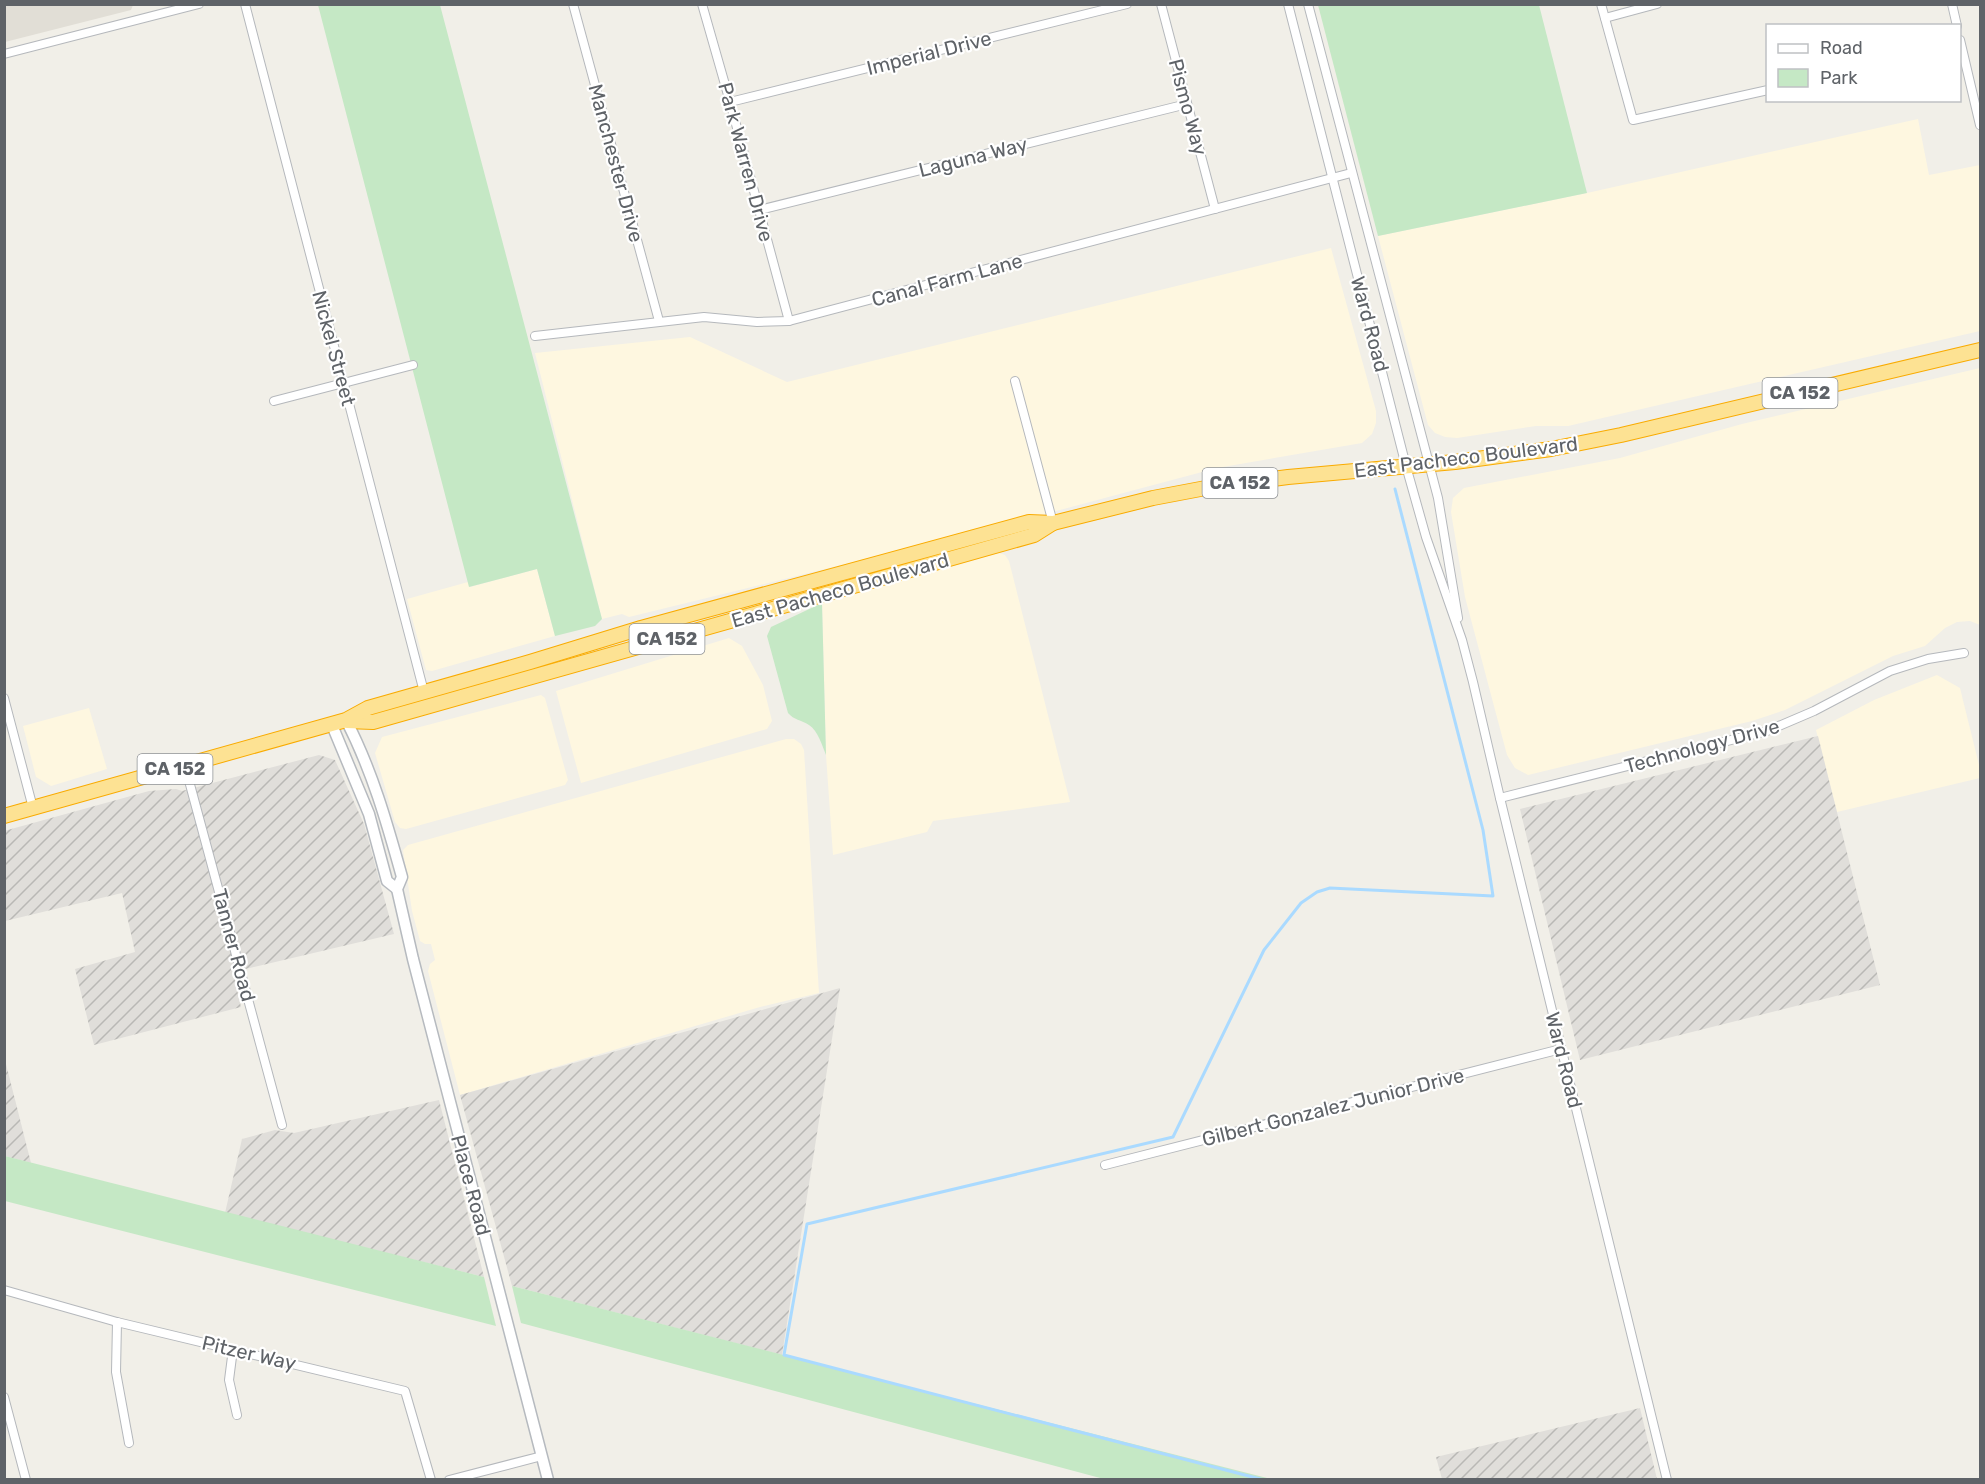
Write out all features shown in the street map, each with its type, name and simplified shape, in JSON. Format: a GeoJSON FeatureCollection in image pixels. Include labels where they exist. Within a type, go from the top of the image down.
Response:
{"type":"FeatureCollection","features":[{"type":"Feature","properties":{"kind":"highway","name":"East Pacheco Boulevard"},"geometry":{"type":"LineString","coordinates":[[4,816],[332,725],[368,708],[662,622],[1029,522],[1053,523],[1153,498],[1211,487],[1511,455],[1621,435],[1980,350]]}},
{"type":"Feature","properties":{"kind":"highway","name":"East Pacheco Boulevard"},"geometry":{"type":"LineString","coordinates":[[346,720],[373,722],[464,697],[1034,535],[1053,523]]}},
{"type":"Feature","properties":{"kind":"street"},"geometry":{"type":"LineString","coordinates":[[4,54],[166,8],[199,4]]}},
{"type":"Feature","properties":{"kind":"street","name":"Nickel Street"},"geometry":{"type":"LineString","coordinates":[[245,4],[424,692]]}},
{"type":"Feature","properties":{"kind":"street","name":"Manchester Drive"},"geometry":{"type":"LineString","coordinates":[[573,4],[659,321]]}},
{"type":"Feature","properties":{"kind":"street","name":"Park Warren Drive"},"geometry":{"type":"LineString","coordinates":[[702,4],[789,321]]}},
{"type":"Feature","properties":{"kind":"street","name":"Imperial Drive"},"geometry":{"type":"LineString","coordinates":[[730,102],[1127,4]]}},
{"type":"Feature","properties":{"kind":"street","name":"Pismo Way"},"geometry":{"type":"LineString","coordinates":[[1161,4],[1215,209]]}},
{"type":"Feature","properties":{"kind":"street","name":"Ward Road"},"geometry":{"type":"LineString","coordinates":[[1288,4],[1406,466],[1426,537],[1462,640]]}},
{"type":"Feature","properties":{"kind":"street","name":"Ward Road"},"geometry":{"type":"LineString","coordinates":[[1308,4],[1430,464],[1462,640],[1667,1479]]}},
{"type":"Feature","properties":{"kind":"street"},"geometry":{"type":"LineString","coordinates":[[1601,4],[1633,120],[1766,90]]}},
{"type":"Feature","properties":{"kind":"street"},"geometry":{"type":"LineString","coordinates":[[1605,18],[1657,4]]}},
{"type":"Feature","properties":{"kind":"street"},"geometry":{"type":"LineString","coordinates":[[1952,4],[1956,24]]}},
{"type":"Feature","properties":{"kind":"street"},"geometry":{"type":"LineString","coordinates":[[1961,49],[1980,125]]}},
{"type":"Feature","properties":{"kind":"street","name":"Laguna Way"},"geometry":{"type":"LineString","coordinates":[[759,210],[1187,104]]}},
{"type":"Feature","properties":{"kind":"street","name":"Canal Farm Lane"},"geometry":{"type":"LineString","coordinates":[[535,336],[704,317],[757,322],[789,321],[1351,172]]}},
{"type":"Feature","properties":{"kind":"street"},"geometry":{"type":"LineString","coordinates":[[274,401],[413,365]]}},
{"type":"Feature","properties":{"kind":"street"},"geometry":{"type":"LineString","coordinates":[[1015,381],[1053,523]]}},
{"type":"Feature","properties":{"kind":"street","name":"Technology Drive"},"geometry":{"type":"LineString","coordinates":[[1500,798],[1767,731],[1814,711],[1890,671],[1928,659],[1964,652]]}},
{"type":"Feature","properties":{"kind":"street"},"geometry":{"type":"LineString","coordinates":[[4,698],[33,808]]}},
{"type":"Feature","properties":{"kind":"street","name":"Place Road"},"geometry":{"type":"LineString","coordinates":[[346,720],[361,749],[381,804],[402,877],[397,889],[413,959],[548,1479]]}},
{"type":"Feature","properties":{"kind":"street","name":"Place Road"},"geometry":{"type":"LineString","coordinates":[[332,725],[369,814],[387,881],[397,889]]}},
{"type":"Feature","properties":{"kind":"street","name":"Tanner Road"},"geometry":{"type":"LineString","coordinates":[[185,766],[282,1125]]}},
{"type":"Feature","properties":{"kind":"street","name":"Gilbert Gonzalez Junior Drive"},"geometry":{"type":"LineString","coordinates":[[1105,1165],[1561,1049]]}},
{"type":"Feature","properties":{"kind":"street","name":"Pitzer Way"},"geometry":{"type":"LineString","coordinates":[[4,1290],[117,1322],[405,1391],[431,1479]]}},
{"type":"Feature","properties":{"kind":"street"},"geometry":{"type":"LineString","coordinates":[[117,1322],[116,1372],[129,1443]]}},
{"type":"Feature","properties":{"kind":"street"},"geometry":{"type":"LineString","coordinates":[[233,1349],[229,1380],[237,1415]]}},
{"type":"Feature","properties":{"kind":"street"},"geometry":{"type":"LineString","coordinates":[[4,1397],[26,1479]]}},
{"type":"Feature","properties":{"kind":"street"},"geometry":{"type":"LineString","coordinates":[[449,1479],[542,1456]]}},
{"type":"Feature","properties":{"kind":"shaded area"},"geometry":{"type":"Polygon","coordinates":[[[5,4],[133,5],[131,10],[5,42],[5,4]]]}},
{"type":"Feature","properties":{"kind":"shaded area"},"geometry":{"type":"Polygon","coordinates":[[[1918,119],[1929,175],[1980,165],[1980,331],[1568,426],[1536,426],[1457,438],[1435,433],[1428,425],[1378,236],[1587,193],[1918,119]]]}},
{"type":"Feature","properties":{"kind":"shaded area"},"geometry":{"type":"Polygon","coordinates":[[[1331,248],[1376,411],[1376,423],[1372,434],[1362,443],[1217,468],[1000,526],[629,617],[622,614],[602,619],[535,353],[690,337],[787,382],[1331,248]]]}},
{"type":"Feature","properties":{"kind":"shaded area"},"geometry":{"type":"Polygon","coordinates":[[[1980,368],[1980,625],[1970,621],[1957,622],[1945,628],[1925,646],[1893,656],[1785,710],[1752,721],[1528,775],[1515,768],[1507,755],[1465,597],[1451,512],[1453,498],[1464,488],[1620,458],[1742,424],[1980,368]]]}},
{"type":"Feature","properties":{"kind":"shaded area"},"geometry":{"type":"Polygon","coordinates":[[[999,553],[1005,555],[1009,561],[1070,802],[933,821],[927,832],[833,855],[826,755],[822,603],[999,553]]]}},
{"type":"Feature","properties":{"kind":"shaded area"},"geometry":{"type":"Polygon","coordinates":[[[537,569],[555,636],[432,671],[426,670],[407,599],[468,582],[470,587],[537,569]]]}},
{"type":"Feature","properties":{"kind":"shaded area"},"geometry":{"type":"Polygon","coordinates":[[[729,638],[742,646],[763,685],[772,721],[767,729],[581,783],[556,691],[729,638]]]}},
{"type":"Feature","properties":{"kind":"shaded area"},"geometry":{"type":"Polygon","coordinates":[[[1937,675],[1960,688],[1980,769],[1980,778],[1837,812],[1816,730],[1874,700],[1937,675]]]}},
{"type":"Feature","properties":{"kind":"shaded area"},"geometry":{"type":"Polygon","coordinates":[[[541,695],[545,698],[568,780],[565,785],[406,829],[400,828],[395,822],[375,753],[382,737],[541,695]]]}},
{"type":"Feature","properties":{"kind":"shaded area"},"geometry":{"type":"Polygon","coordinates":[[[89,708],[107,769],[51,786],[36,777],[23,726],[89,708]]]}},
{"type":"Feature","properties":{"kind":"shaded area"},"geometry":{"type":"Polygon","coordinates":[[[1818,736],[1880,985],[1580,1060],[1520,809],[1818,736]]]}},
{"type":"Feature","properties":{"kind":"shaded area"},"geometry":{"type":"Polygon","coordinates":[[[786,739],[794,739],[801,744],[804,750],[819,993],[760,1007],[460,1095],[428,971],[430,964],[435,960],[431,944],[420,941],[412,911],[403,850],[408,845],[786,739]]]}},
{"type":"Feature","properties":{"kind":"shaded area"},"geometry":{"type":"Polygon","coordinates":[[[319,755],[335,760],[364,824],[394,934],[233,972],[241,1007],[94,1045],[75,969],[135,952],[122,893],[5,921],[4,831],[149,791],[176,789],[182,791],[319,755]]]}},
{"type":"Feature","properties":{"kind":"shaded area"},"geometry":{"type":"Polygon","coordinates":[[[840,988],[782,1355],[512,1286],[460,1095],[840,988]]]}},
{"type":"Feature","properties":{"kind":"shaded area"},"geometry":{"type":"Polygon","coordinates":[[[5,1060],[31,1163],[5,1156],[5,1060]]]}},
{"type":"Feature","properties":{"kind":"shaded area"},"geometry":{"type":"Polygon","coordinates":[[[439,1100],[484,1277],[225,1213],[242,1139],[275,1130],[294,1133],[439,1100]]]}},
{"type":"Feature","properties":{"kind":"shaded area"},"geometry":{"type":"Polygon","coordinates":[[[1640,1408],[1657,1479],[1442,1479],[1436,1457],[1640,1408]]]}},
{"type":"Feature","properties":{"kind":"green space"},"geometry":{"type":"Polygon","coordinates":[[[318,5],[440,5],[602,619],[595,626],[555,636],[537,569],[469,587],[318,5]]]}},
{"type":"Feature","properties":{"kind":"green space"},"geometry":{"type":"Polygon","coordinates":[[[1318,5],[1539,5],[1587,193],[1378,236],[1318,5]]]}},
{"type":"Feature","properties":{"kind":"green space"},"geometry":{"type":"Polygon","coordinates":[[[822,603],[826,755],[815,731],[788,713],[767,636],[771,627],[822,603]]]}},
{"type":"Feature","properties":{"kind":"green space"},"geometry":{"type":"Polygon","coordinates":[[[5,1156],[484,1277],[496,1326],[5,1201],[5,1156]]]}},
{"type":"Feature","properties":{"kind":"green space"},"geometry":{"type":"Polygon","coordinates":[[[512,1286],[1271,1479],[1104,1479],[521,1323],[512,1286]]]}},
{"type":"Feature","properties":{"kind":"waterway"},"geometry":{"type":"LineString","coordinates":[[1264,1480],[784,1355],[807,1224],[1173,1137],[1264,950],[1301,903],[1317,892],[1330,888],[1493,896],[1483,830],[1395,489]]}}]}
